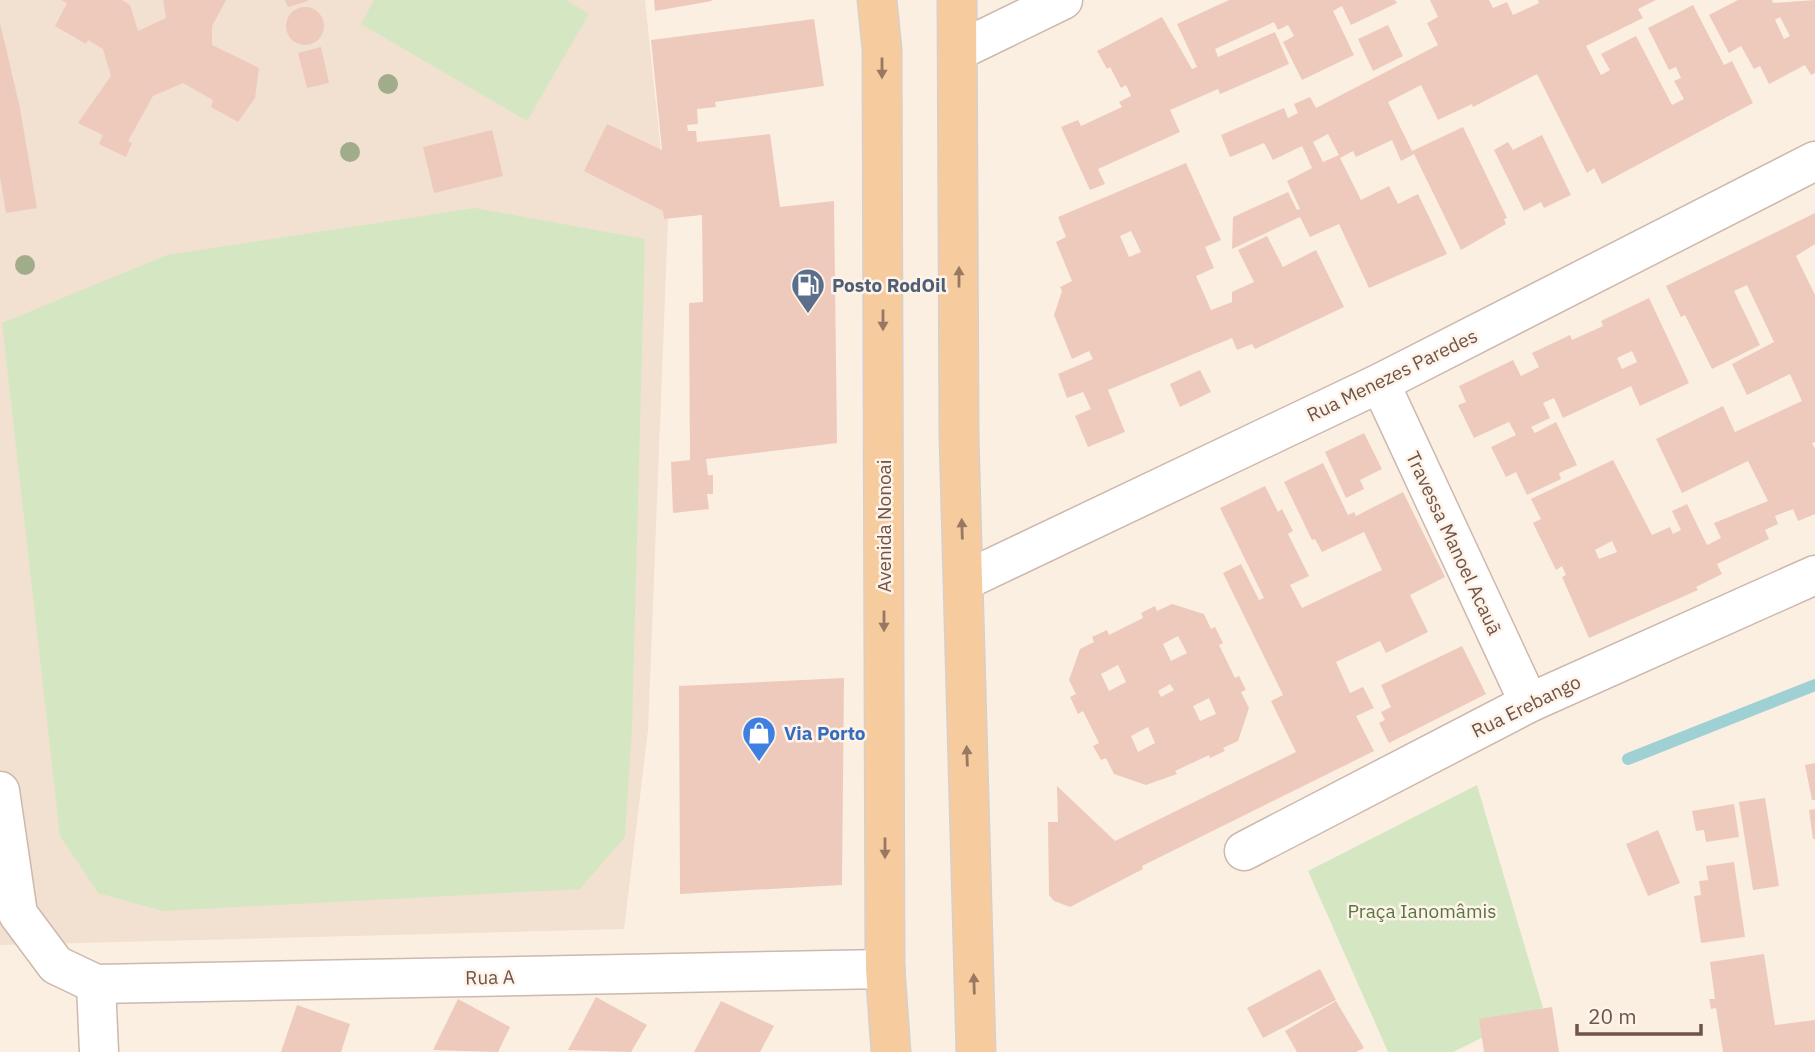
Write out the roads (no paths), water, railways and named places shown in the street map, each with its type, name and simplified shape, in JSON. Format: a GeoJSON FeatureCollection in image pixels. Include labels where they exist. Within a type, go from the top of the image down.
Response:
{"type":"FeatureCollection","features":[{"type":"Feature","properties":{"kind":"main road","name":"Avenida Nonoai"},"geometry":{"type":"LineString","coordinates":[[877,0],[882,63],[885,969],[891,1052]]}},
{"type":"Feature","properties":{"kind":"main road"},"geometry":{"type":"LineString","coordinates":[[957,0],[959,422],[976,1052]]}},
{"type":"Feature","properties":{"kind":"street"},"geometry":{"type":"LineString","coordinates":[[958,51],[1063,0]]}},
{"type":"Feature","properties":{"kind":"street","name":"Rua Menezes Paredes"},"geometry":{"type":"LineString","coordinates":[[964,581],[1380,383],[1815,161]]}},
{"type":"Feature","properties":{"kind":"street","name":"Travessa Manoel Acauã"},"geometry":{"type":"LineString","coordinates":[[1380,383],[1529,702]]}},
{"type":"Feature","properties":{"kind":"street","name":"Rua Erebango"},"geometry":{"type":"LineString","coordinates":[[1244,851],[1529,702],[1815,575]]}},
{"type":"Feature","properties":{"kind":"street"},"geometry":{"type":"LineString","coordinates":[[0,791],[18,914],[56,965],[96,984],[99,1052]]}},
{"type":"Feature","properties":{"kind":"street","name":"Rua A"},"geometry":{"type":"LineString","coordinates":[[96,984],[885,969]]}},
{"type":"Feature","properties":{"kind":"waterway"},"geometry":{"type":"LineString","coordinates":[[1628,759],[1815,685]]}},
{"type":"Feature","properties":{"kind":"place","name":"Posto RodOil"},"geometry":{"type":"Point","coordinates":[808,315]}},
{"type":"Feature","properties":{"kind":"place","name":"Via Porto"},"geometry":{"type":"Point","coordinates":[759,763]}},
{"type":"Feature","properties":{"kind":"park label","name":"Praça Ianomâmis"},"geometry":{"type":"Point","coordinates":[1422,911]}}]}
